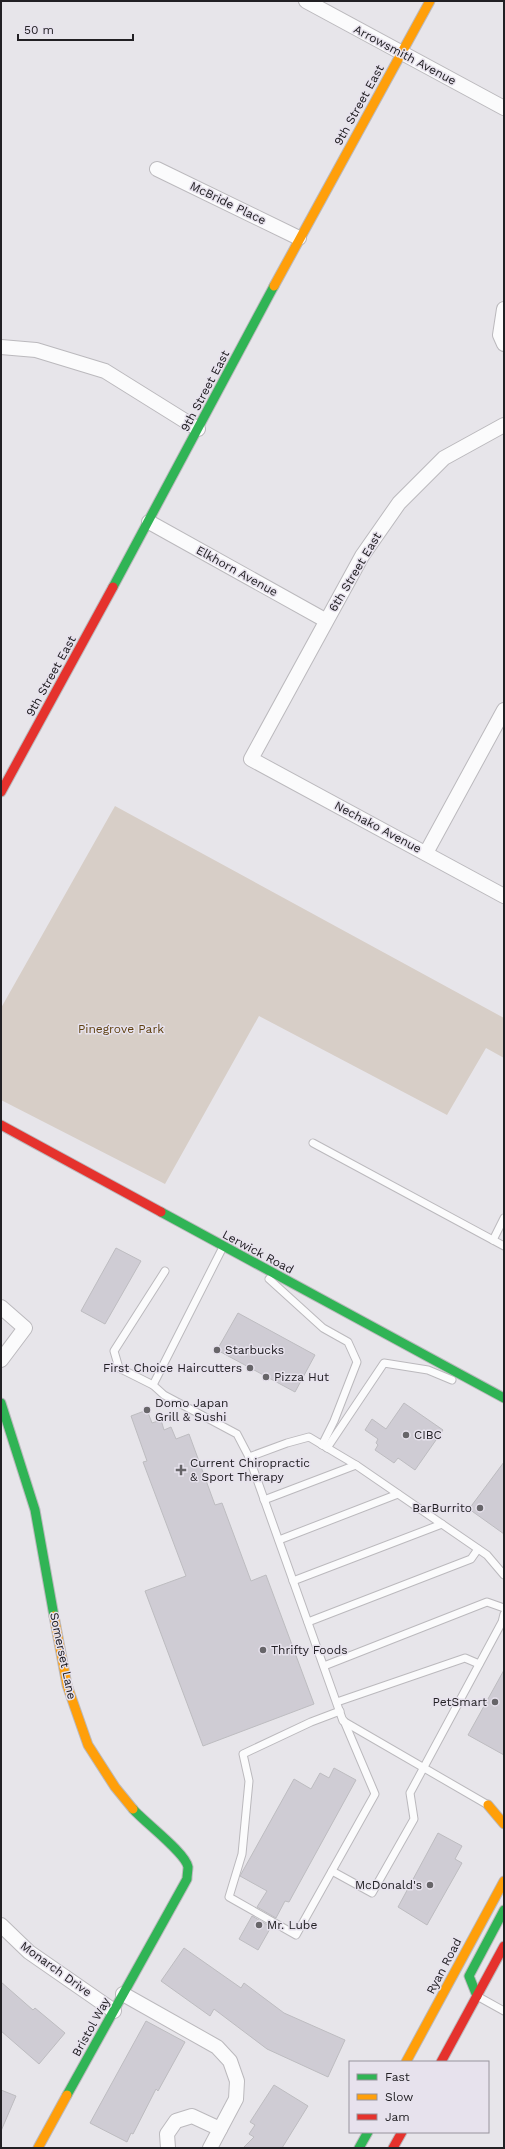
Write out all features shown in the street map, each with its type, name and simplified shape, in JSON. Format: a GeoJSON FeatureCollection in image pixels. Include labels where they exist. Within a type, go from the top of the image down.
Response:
{"type":"FeatureCollection","features":[{"type":"Feature","properties":{"kind":"street","name":"Arrowsmith Avenue"},"geometry":{"type":"LineString","coordinates":[[306,1],[504,108]]}},
{"type":"Feature","properties":{"kind":"street","name":"9th Street East"},"geometry":{"type":"LineString","coordinates":[[1,792],[150,522],[299,238],[430,1]]}},
{"type":"Feature","properties":{"kind":"street","name":"McBride Place"},"geometry":{"type":"LineString","coordinates":[[157,169],[299,238]]}},
{"type":"Feature","properties":{"kind":"street"},"geometry":{"type":"LineString","coordinates":[[504,309],[500,334],[504,344]]}},
{"type":"Feature","properties":{"kind":"street"},"geometry":{"type":"LineString","coordinates":[[1,347],[36,350],[105,371],[198,429]]}},
{"type":"Feature","properties":{"kind":"street","name":"6th Street East"},"geometry":{"type":"LineString","coordinates":[[250,758],[325,620],[362,556],[399,503],[444,458],[504,425]]}},
{"type":"Feature","properties":{"kind":"street","name":"Elkhorn Avenue"},"geometry":{"type":"LineString","coordinates":[[150,522],[325,620]]}},
{"type":"Feature","properties":{"kind":"street"},"geometry":{"type":"LineString","coordinates":[[426,852],[504,710]]}},
{"type":"Feature","properties":{"kind":"street","name":"Nechako Avenue"},"geometry":{"type":"LineString","coordinates":[[250,758],[426,852],[504,896]]}},
{"type":"Feature","properties":{"kind":"street","name":"Lerwick Road"},"geometry":{"type":"LineString","coordinates":[[1,1125],[504,1399]]}},
{"type":"Feature","properties":{"kind":"street"},"geometry":{"type":"LineString","coordinates":[[1,1307],[25,1328],[1,1360]]}},
{"type":"Feature","properties":{"kind":"street","name":"Somerset Lane"},"geometry":{"type":"LineString","coordinates":[[1,1403],[17,1449],[35,1510],[67,1685],[88,1745],[115,1787],[141,1819],[183,1856],[188,1866],[187,1879],[165,1918]]}},
{"type":"Feature","properties":{"kind":"street"},"geometry":{"type":"LineString","coordinates":[[492,1805],[504,1824]]}},
{"type":"Feature","properties":{"kind":"street"},"geometry":{"type":"LineString","coordinates":[[477,1996],[469,1976],[504,1909],[502,1884]]}},
{"type":"Feature","properties":{"kind":"street","name":"Ryan Road"},"geometry":{"type":"LineString","coordinates":[[407,2061],[502,1884]]}},
{"type":"Feature","properties":{"kind":"street","name":"Bristol Way"},"geometry":{"type":"LineString","coordinates":[[38,2148],[165,1918]]}},
{"type":"Feature","properties":{"kind":"street","name":"Monarch Drive"},"geometry":{"type":"LineString","coordinates":[[1,1924],[29,1952],[114,2011]]}},
{"type":"Feature","properties":{"kind":"street"},"geometry":{"type":"LineString","coordinates":[[441,2061],[504,1946]]}},
{"type":"Feature","properties":{"kind":"street"},"geometry":{"type":"LineString","coordinates":[[123,1994],[217,2047],[230,2061],[237,2081],[236,2099],[210,2148]]}},
{"type":"Feature","properties":{"kind":"street"},"geometry":{"type":"LineString","coordinates":[[168,2148],[167,2134],[176,2121],[192,2116],[220,2129]]}},
{"type":"Feature","properties":{"kind":"street"},"geometry":{"type":"LineString","coordinates":[[359,2148],[367,2133]]}},
{"type":"Feature","properties":{"kind":"street"},"geometry":{"type":"LineString","coordinates":[[393,2148],[401,2133]]}},
{"type":"Feature","properties":{"kind":"lane"},"geometry":{"type":"LineString","coordinates":[[313,1144],[504,1246]]}},
{"type":"Feature","properties":{"kind":"lane"},"geometry":{"type":"LineString","coordinates":[[493,1240],[504,1218]]}},
{"type":"Feature","properties":{"kind":"lane"},"geometry":{"type":"LineString","coordinates":[[153,1385],[223,1247]]}},
{"type":"Feature","properties":{"kind":"lane"},"geometry":{"type":"LineString","coordinates":[[246,1259],[323,1328],[348,1342],[357,1362],[325,1447]]}},
{"type":"Feature","properties":{"kind":"lane"},"geometry":{"type":"LineString","coordinates":[[165,1271],[114,1351],[119,1368],[153,1385],[164,1395],[238,1434],[249,1457],[340,1711],[375,1794],[296,1935],[229,1897],[242,1854],[249,1781],[243,1754],[311,1722],[340,1711]]}},
{"type":"Feature","properties":{"kind":"lane"},"geometry":{"type":"LineString","coordinates":[[325,1447],[384,1363],[428,1370],[504,1399]]}},
{"type":"Feature","properties":{"kind":"lane"},"geometry":{"type":"LineString","coordinates":[[249,1457],[308,1437],[356,1465],[487,1555],[504,1576]]}},
{"type":"Feature","properties":{"kind":"lane"},"geometry":{"type":"LineString","coordinates":[[264,1500],[356,1465]]}},
{"type":"Feature","properties":{"kind":"lane"},"geometry":{"type":"LineString","coordinates":[[279,1540],[398,1494]]}},
{"type":"Feature","properties":{"kind":"lane"},"geometry":{"type":"LineString","coordinates":[[293,1581],[442,1524]]}},
{"type":"Feature","properties":{"kind":"lane"},"geometry":{"type":"LineString","coordinates":[[308,1622],[472,1559],[478,1549]]}},
{"type":"Feature","properties":{"kind":"lane"},"geometry":{"type":"LineString","coordinates":[[324,1666],[487,1602],[504,1608]]}},
{"type":"Feature","properties":{"kind":"lane"},"geometry":{"type":"LineString","coordinates":[[332,1871],[372,1894],[414,1819],[410,1793],[504,1614]]}},
{"type":"Feature","properties":{"kind":"lane"},"geometry":{"type":"LineString","coordinates":[[337,1702],[465,1658],[479,1664]]}},
{"type":"Feature","properties":{"kind":"lane"},"geometry":{"type":"LineString","coordinates":[[344,1721],[492,1805]]}},
{"type":"Feature","properties":{"kind":"lane"},"geometry":{"type":"LineString","coordinates":[[477,1996],[504,2011]]}},
{"type":"Feature","properties":{"kind":"green space","name":"Pinegrove Park"},"geometry":{"type":"Polygon","coordinates":[[[115,806],[504,1018],[504,1058],[486,1048],[447,1115],[259,1016],[165,1184],[1,1100],[1,1008],[115,806]]]}},
{"type":"Feature","properties":{"kind":"building"},"geometry":{"type":"Polygon","coordinates":[[[116,1248],[141,1261],[105,1324],[81,1311],[116,1248]]]}},
{"type":"Feature","properties":{"kind":"building"},"geometry":{"type":"Polygon","coordinates":[[[238,1313],[315,1355],[295,1392],[217,1350],[238,1313]]]}},
{"type":"Feature","properties":{"kind":"building","name":"CIBC"},"geometry":{"type":"Polygon","coordinates":[[[404,1403],[443,1430],[415,1470],[398,1458],[394,1463],[375,1450],[378,1445],[376,1443],[378,1439],[365,1430],[372,1419],[386,1429],[404,1403]]]}},
{"type":"Feature","properties":{"kind":"building"},"geometry":{"type":"Polygon","coordinates":[[[147,1410],[152,1423],[161,1420],[164,1430],[171,1427],[176,1439],[189,1434],[215,1505],[222,1503],[251,1581],[266,1575],[314,1704],[203,1746],[145,1591],[186,1576],[143,1462],[147,1461],[131,1416],[147,1410]]]}},
{"type":"Feature","properties":{"kind":"building"},"geometry":{"type":"Polygon","coordinates":[[[504,1462],[504,1534],[469,1509],[504,1462]]]}},
{"type":"Feature","properties":{"kind":"building","name":"PetSmart"},"geometry":{"type":"Polygon","coordinates":[[[504,1670],[504,1755],[468,1735],[504,1670]]]}},
{"type":"Feature","properties":{"kind":"building"},"geometry":{"type":"Polygon","coordinates":[[[334,1768],[356,1780],[289,1902],[285,1901],[276,1918],[257,1907],[267,1891],[240,1876],[294,1779],[311,1789],[320,1773],[329,1778],[334,1768]]]}},
{"type":"Feature","properties":{"kind":"building","name":"McDonald's"},"geometry":{"type":"Polygon","coordinates":[[[438,1833],[462,1846],[455,1859],[462,1863],[427,1925],[398,1907],[438,1833]]]}},
{"type":"Feature","properties":{"kind":"building","name":"Mr. Lube"},"geometry":{"type":"Polygon","coordinates":[[[252,1916],[271,1927],[258,1950],[239,1939],[252,1916]]]}},
{"type":"Feature","properties":{"kind":"building"},"geometry":{"type":"Polygon","coordinates":[[[184,1948],[241,1988],[244,1983],[284,2013],[345,2040],[328,2077],[267,2049],[214,2009],[210,2016],[161,1981],[184,1948]]]}},
{"type":"Feature","properties":{"kind":"building"},"geometry":{"type":"Polygon","coordinates":[[[1,1982],[33,2010],[35,2008],[65,2033],[39,2064],[1,2031],[1,1982]]]}},
{"type":"Feature","properties":{"kind":"building"},"geometry":{"type":"Polygon","coordinates":[[[146,2021],[185,2042],[158,2091],[156,2089],[133,2134],[131,2133],[127,2142],[90,2123],[146,2021]]]}},
{"type":"Feature","properties":{"kind":"building"},"geometry":{"type":"Polygon","coordinates":[[[274,2085],[308,2106],[282,2148],[243,2148],[254,2137],[249,2134],[255,2125],[250,2122],[274,2085]]]}},
{"type":"Feature","properties":{"kind":"building"},"geometry":{"type":"Polygon","coordinates":[[[1,2090],[16,2096],[1,2131],[1,2090]]]}},
{"type":"Feature","properties":{"kind":"traffic: fast"},"geometry":{"type":"LineString","coordinates":[[113,587],[274,286]]}},
{"type":"Feature","properties":{"kind":"traffic: fast"},"geometry":{"type":"LineString","coordinates":[[161,1212],[504,1398]]}},
{"type":"Feature","properties":{"kind":"traffic: fast"},"geometry":{"type":"LineString","coordinates":[[1,1403],[35,1510],[54,1616]]}},
{"type":"Feature","properties":{"kind":"traffic: fast"},"geometry":{"type":"LineString","coordinates":[[67,2095],[187,1879],[188,1867],[186,1861],[173,1846],[133,1809]]}},
{"type":"Feature","properties":{"kind":"traffic: fast"},"geometry":{"type":"LineString","coordinates":[[477,1996],[469,1976],[504,1910]]}},
{"type":"Feature","properties":{"kind":"traffic: fast"},"geometry":{"type":"LineString","coordinates":[[359,2148],[367,2133]]}},
{"type":"Feature","properties":{"kind":"traffic: slow"},"geometry":{"type":"LineString","coordinates":[[274,286],[430,1]]}},
{"type":"Feature","properties":{"kind":"traffic: slow"},"geometry":{"type":"LineString","coordinates":[[54,1616],[67,1685],[88,1745],[115,1787],[133,1809]]}},
{"type":"Feature","properties":{"kind":"traffic: slow"},"geometry":{"type":"LineString","coordinates":[[488,1805],[504,1824]]}},
{"type":"Feature","properties":{"kind":"traffic: slow"},"geometry":{"type":"LineString","coordinates":[[407,2061],[504,1881]]}},
{"type":"Feature","properties":{"kind":"traffic: slow"},"geometry":{"type":"LineString","coordinates":[[38,2148],[67,2095]]}},
{"type":"Feature","properties":{"kind":"traffic: jam"},"geometry":{"type":"LineString","coordinates":[[1,792],[113,587]]}},
{"type":"Feature","properties":{"kind":"traffic: jam"},"geometry":{"type":"LineString","coordinates":[[1,1125],[161,1212]]}},
{"type":"Feature","properties":{"kind":"traffic: jam"},"geometry":{"type":"LineString","coordinates":[[442,2061],[504,1946]]}},
{"type":"Feature","properties":{"kind":"traffic: jam"},"geometry":{"type":"LineString","coordinates":[[393,2148],[401,2133]]}},
{"type":"Feature","properties":{"kind":"place","name":"Starbucks"},"geometry":{"type":"Point","coordinates":[217,1350]}},
{"type":"Feature","properties":{"kind":"place","name":"First Choice Haircutters"},"geometry":{"type":"Point","coordinates":[250,1368]}},
{"type":"Feature","properties":{"kind":"place","name":"Pizza Hut"},"geometry":{"type":"Point","coordinates":[266,1377]}},
{"type":"Feature","properties":{"kind":"place","name":"Domo Japan Grill & Sushi"},"geometry":{"type":"Point","coordinates":[147,1410]}},
{"type":"Feature","properties":{"kind":"place","name":"CIBC"},"geometry":{"type":"Point","coordinates":[406,1435]}},
{"type":"Feature","properties":{"kind":"place","name":"Current Chiropractic & Sport Therapy"},"geometry":{"type":"Point","coordinates":[181,1470]}},
{"type":"Feature","properties":{"kind":"place","name":"BarBurrito"},"geometry":{"type":"Point","coordinates":[480,1508]}},
{"type":"Feature","properties":{"kind":"place","name":"Thrifty Foods"},"geometry":{"type":"Point","coordinates":[263,1650]}},
{"type":"Feature","properties":{"kind":"place","name":"PetSmart"},"geometry":{"type":"Point","coordinates":[495,1702]}},
{"type":"Feature","properties":{"kind":"place","name":"McDonald's"},"geometry":{"type":"Point","coordinates":[430,1885]}},
{"type":"Feature","properties":{"kind":"place","name":"Mr. Lube"},"geometry":{"type":"Point","coordinates":[259,1925]}}]}
